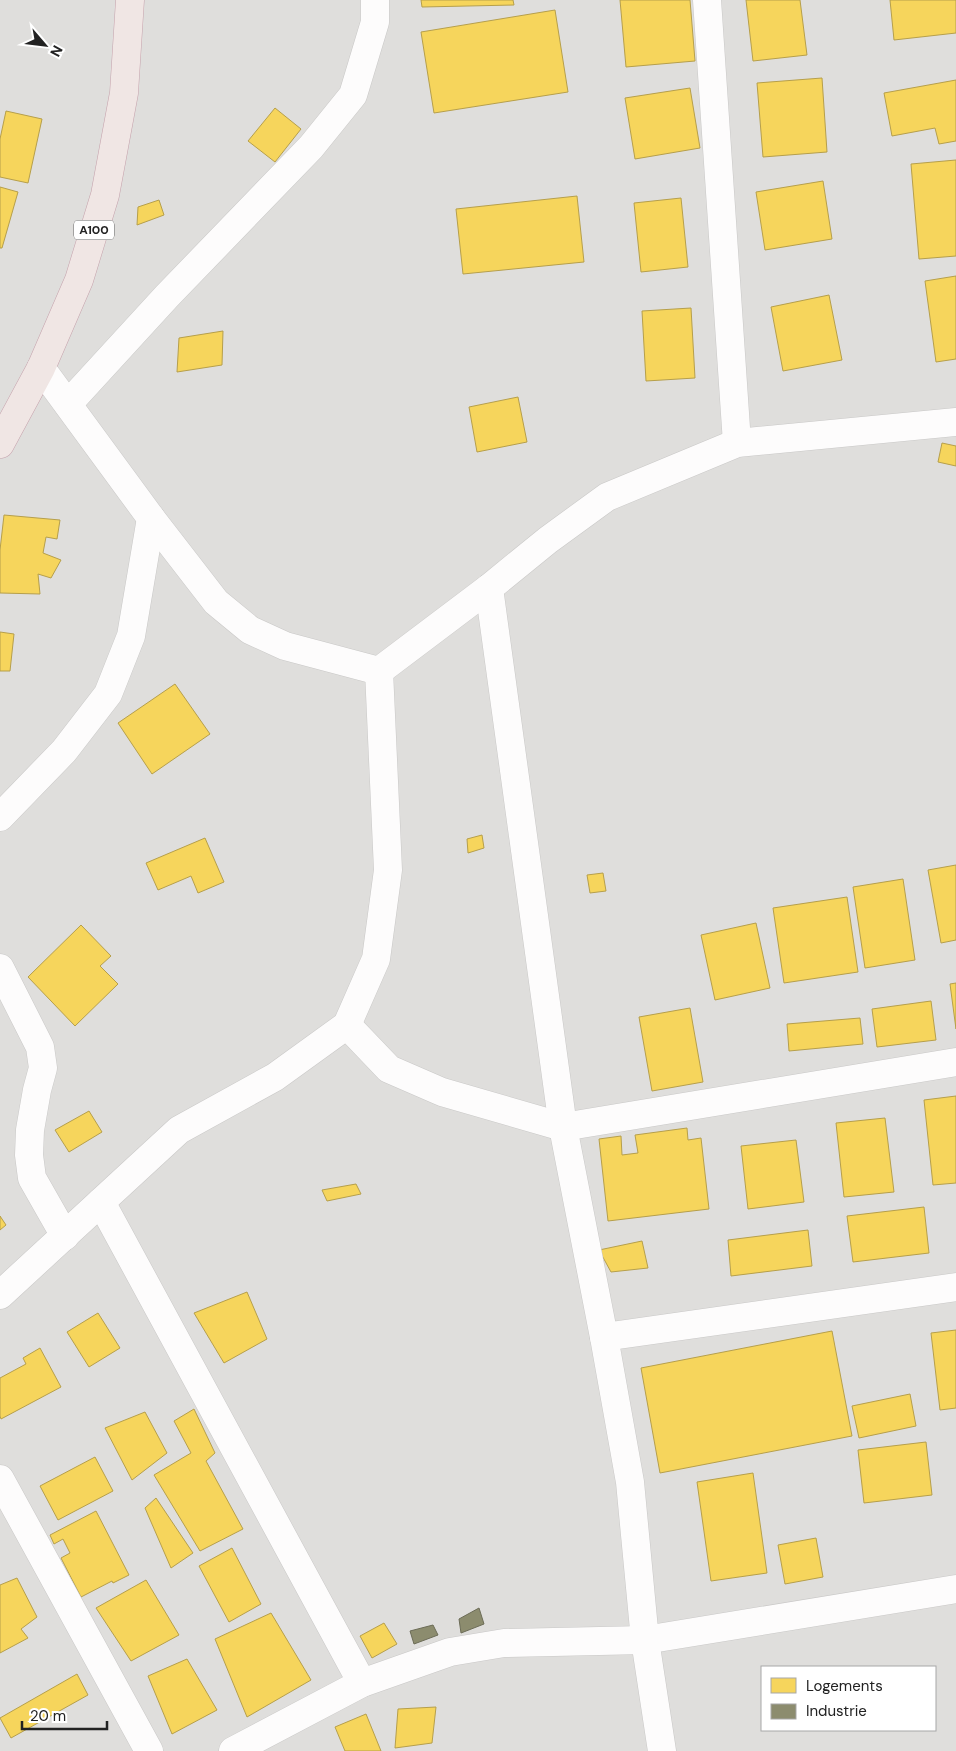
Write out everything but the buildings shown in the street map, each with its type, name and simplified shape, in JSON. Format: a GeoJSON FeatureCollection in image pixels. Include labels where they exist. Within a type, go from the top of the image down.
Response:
{"type":"FeatureCollection","features":[{"type":"Feature","properties":{"kind":"highway","name":"A100"},"geometry":{"type":"LineString","coordinates":[[0,444],[41,368],[79,280],[105,195],[124,93],[130,0]]}},
{"type":"Feature","properties":{"kind":"street"},"geometry":{"type":"LineString","coordinates":[[68,404],[167,296],[311,147],[353,95],[375,22],[375,0]]}},
{"type":"Feature","properties":{"kind":"street"},"geometry":{"type":"LineString","coordinates":[[707,0],[737,443]]}},
{"type":"Feature","properties":{"kind":"street"},"geometry":{"type":"LineString","coordinates":[[41,368],[151,518],[216,602],[250,630],[284,646],[380,671]]}},
{"type":"Feature","properties":{"kind":"street"},"geometry":{"type":"LineString","coordinates":[[380,671],[489,588],[548,540],[607,497],[737,443],[956,422]]}},
{"type":"Feature","properties":{"kind":"street"},"geometry":{"type":"LineString","coordinates":[[0,817],[64,751],[108,694],[131,636],[151,518]]}},
{"type":"Feature","properties":{"kind":"street"},"geometry":{"type":"LineString","coordinates":[[489,588],[563,1127],[630,1482],[645,1640],[662,1751]]}},
{"type":"Feature","properties":{"kind":"street"},"geometry":{"type":"LineString","coordinates":[[0,1295],[179,1130],[275,1077],[347,1025],[376,959],[388,870],[380,671]]}},
{"type":"Feature","properties":{"kind":"street"},"geometry":{"type":"LineString","coordinates":[[0,968],[40,1047],[43,1068],[30,1130],[29,1155],[32,1178],[65,1236]]}},
{"type":"Feature","properties":{"kind":"street"},"geometry":{"type":"LineString","coordinates":[[347,1025],[388,1069],[442,1092],[563,1127],[956,1062]]}},
{"type":"Feature","properties":{"kind":"street"},"geometry":{"type":"LineString","coordinates":[[101,1202],[362,1683]]}},
{"type":"Feature","properties":{"kind":"street"},"geometry":{"type":"LineString","coordinates":[[604,1337],[956,1287]]}},
{"type":"Feature","properties":{"kind":"street"},"geometry":{"type":"LineString","coordinates":[[0,1479],[148,1751]]}},
{"type":"Feature","properties":{"kind":"street"},"geometry":{"type":"LineString","coordinates":[[233,1751],[362,1683],[450,1652],[504,1643],[645,1640],[956,1589]]}},
{"type":"Feature","properties":{"kind":"shaded area"},"geometry":{"type":"Polygon","coordinates":[[[0,0],[956,0],[956,1751],[0,1751],[0,0]]]}}]}
